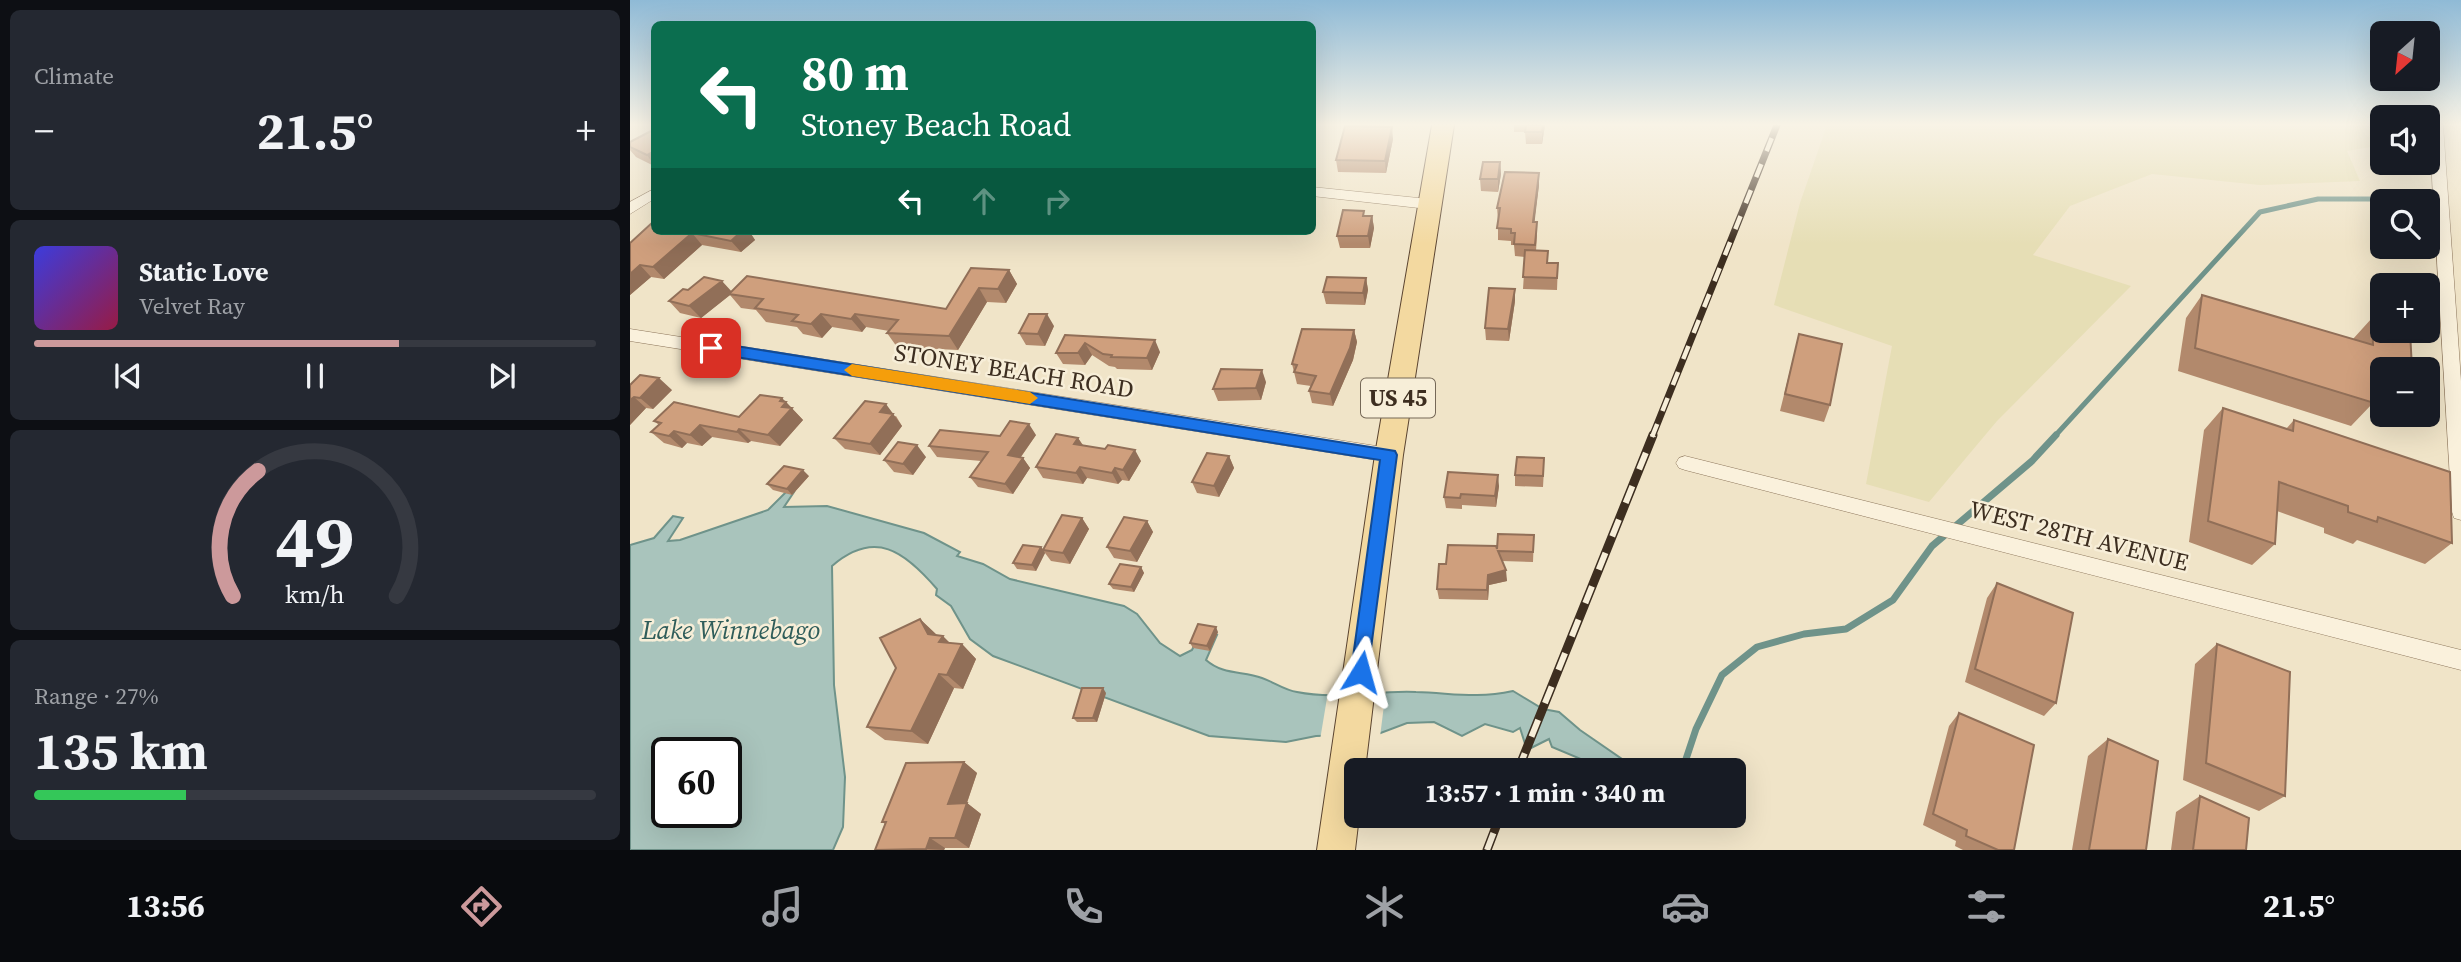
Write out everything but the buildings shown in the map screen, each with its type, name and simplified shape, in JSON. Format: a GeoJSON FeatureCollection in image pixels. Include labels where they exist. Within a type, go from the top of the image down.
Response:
{"type":"FeatureCollection","features":[{"type":"Feature","properties":{"kind":"main road","name":"US 45"},"geometry":{"type":"LineString","coordinates":[[1336,850],[1389,455],[1435,165]]}},
{"type":"Feature","properties":{"kind":"street"},"geometry":{"type":"LineString","coordinates":[[2439,175],[2461,512]]}},
{"type":"Feature","properties":{"kind":"street"},"geometry":{"type":"LineString","coordinates":[[1316,191],[1428,204]]}},
{"type":"Feature","properties":{"kind":"street"},"geometry":{"type":"LineString","coordinates":[[630,209],[651,195]]}},
{"type":"Feature","properties":{"kind":"street","name":"STONEY BEACH ROAD"},"geometry":{"type":"LineString","coordinates":[[630,335],[1389,455]]}},
{"type":"Feature","properties":{"kind":"street","name":"WEST 28TH AVENUE"},"geometry":{"type":"LineString","coordinates":[[1685,463],[2461,660]]}},
{"type":"Feature","properties":{"kind":"shaded area"},"geometry":{"type":"Polygon","coordinates":[[[1813,165],[2353,165],[2360,181],[2260,185],[2152,174],[2070,206],[2033,255],[2131,286],[1997,421],[1929,502],[1866,484],[1892,346],[1774,305],[1800,203],[1813,165]]]}},
{"type":"Feature","properties":{"kind":"water","name":"Lake Winnebago"},"geometry":{"type":"Polygon","coordinates":[[[787,491],[794,492],[784,507],[827,506],[924,533],[960,552],[957,556],[983,564],[1010,579],[1124,606],[1137,614],[1160,643],[1180,656],[1192,650],[1201,631],[1217,635],[1206,660],[1212,665],[1262,678],[1292,691],[1327,695],[1401,692],[1475,695],[1513,691],[1543,709],[1559,712],[1621,758],[1578,758],[1552,747],[1549,739],[1527,750],[1520,728],[1513,732],[1485,724],[1462,736],[1434,722],[1407,723],[1378,734],[1316,736],[1286,742],[1209,736],[993,656],[970,639],[951,606],[936,595],[937,589],[913,564],[888,549],[875,547],[848,555],[832,566],[834,685],[845,777],[843,827],[833,850],[630,850],[630,545],[654,538],[673,516],[683,518],[668,541],[680,540],[768,510],[787,491]]]}},
{"type":"Feature","properties":{"kind":"pier"},"geometry":{"type":"Polygon","coordinates":[[[1386,689],[1380,737],[1320,740],[1328,692],[1386,689]]]}},
{"type":"Feature","properties":{"kind":"waterway"},"geometry":{"type":"LineString","coordinates":[[2054,437],[2260,212],[2318,199],[2370,199]]}},
{"type":"Feature","properties":{"kind":"waterway"},"geometry":{"type":"LineString","coordinates":[[1686,758],[1696,729],[1722,675],[1757,647],[1804,634],[1846,629],[1893,600],[1932,546],[2032,461],[2056,435]]}},
{"type":"Feature","properties":{"kind":"railway"},"geometry":{"type":"LineString","coordinates":[[1652,437],[1761,165]]}},
{"type":"Feature","properties":{"kind":"railway"},"geometry":{"type":"LineString","coordinates":[[1523,758],[1653,435]]}},
{"type":"Feature","properties":{"kind":"railway"},"geometry":{"type":"LineString","coordinates":[[1487,850],[1495,828]]}},
{"type":"Feature","properties":{"kind":"slow traffic"},"geometry":{"type":"LineString","coordinates":[[852,370],[1030,398]]}},
{"type":"Feature","properties":{"kind":"route"},"geometry":{"type":"LineString","coordinates":[[711,348],[1389,455],[1361,672]]}}]}
